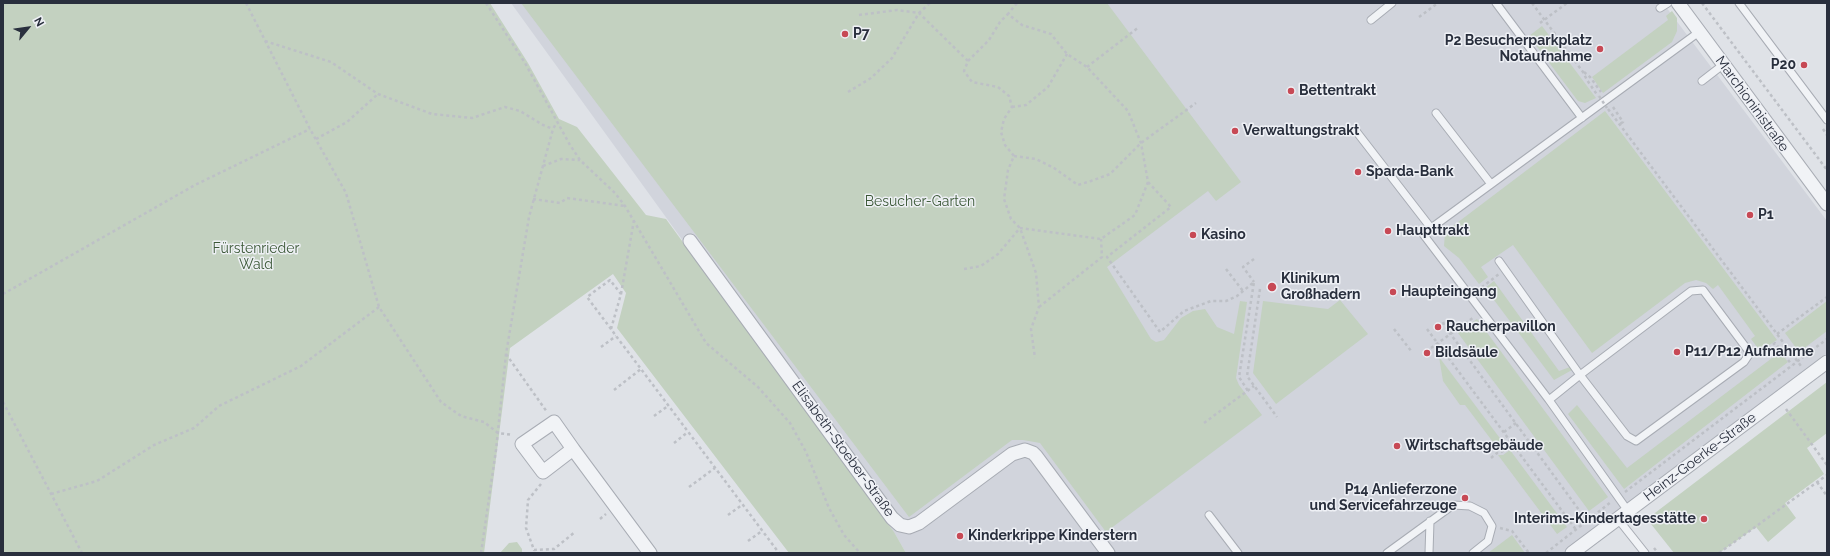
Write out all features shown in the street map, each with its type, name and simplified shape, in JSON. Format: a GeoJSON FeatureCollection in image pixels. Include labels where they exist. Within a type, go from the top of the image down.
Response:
{"type":"FeatureCollection","features":[{"type":"Feature","properties":{"kind":"street","name":"Marchioninistraße"},"geometry":{"type":"LineString","coordinates":[[1678,3],[1827,204]]}},
{"type":"Feature","properties":{"kind":"street","name":"Elisabeth-Stoeber-Straße"},"geometry":{"type":"LineString","coordinates":[[690,241],[892,518],[900,525],[909,527],[919,523],[1015,452],[1025,450],[1036,456],[1108,553]]}},
{"type":"Feature","properties":{"kind":"street","name":"Heinz-Goerke-Straße"},"geometry":{"type":"LineString","coordinates":[[1577,550],[1827,362]]}},
{"type":"Feature","properties":{"kind":"street"},"geometry":{"type":"LineString","coordinates":[[573,449],[543,472],[522,444],[554,422],[650,553]]}},
{"type":"Feature","properties":{"kind":"lane"},"geometry":{"type":"LineString","coordinates":[[1371,20],[1392,3]]}},
{"type":"Feature","properties":{"kind":"lane"},"geometry":{"type":"LineString","coordinates":[[1496,3],[1582,118]]}},
{"type":"Feature","properties":{"kind":"lane"},"geometry":{"type":"LineString","coordinates":[[1660,8],[1668,3]]}},
{"type":"Feature","properties":{"kind":"lane"},"geometry":{"type":"LineString","coordinates":[[1739,3],[1827,120]]}},
{"type":"Feature","properties":{"kind":"lane"},"geometry":{"type":"LineString","coordinates":[[1628,511],[1549,400],[1423,234],[1699,32]]}},
{"type":"Feature","properties":{"kind":"lane"},"geometry":{"type":"LineString","coordinates":[[1702,81],[1724,64]]}},
{"type":"Feature","properties":{"kind":"lane"},"geometry":{"type":"LineString","coordinates":[[1436,113],[1491,184]]}},
{"type":"Feature","properties":{"kind":"lane"},"geometry":{"type":"LineString","coordinates":[[1356,131],[1432,228]]}},
{"type":"Feature","properties":{"kind":"lane"},"geometry":{"type":"LineString","coordinates":[[1499,261],[1580,375],[1627,436],[1636,441],[1744,362],[1750,353],[1703,290],[1691,291],[1580,375],[1549,400]]}},
{"type":"Feature","properties":{"kind":"lane"},"geometry":{"type":"LineString","coordinates":[[1387,553],[1453,505],[1470,506],[1484,513],[1492,526],[1488,541],[1473,553]]}},
{"type":"Feature","properties":{"kind":"lane"},"geometry":{"type":"LineString","coordinates":[[1210,515],[1238,553]]}},
{"type":"Feature","properties":{"kind":"lane"},"geometry":{"type":"LineString","coordinates":[[1618,519],[1645,553]]}},
{"type":"Feature","properties":{"kind":"lane"},"geometry":{"type":"LineString","coordinates":[[1429,553],[1430,521]]}},
{"type":"Feature","properties":{"kind":"path"},"geometry":{"type":"LineString","coordinates":[[246,3],[310,129],[346,193],[379,306],[441,402],[461,416],[484,422],[498,433]]}},
{"type":"Feature","properties":{"kind":"path"},"geometry":{"type":"LineString","coordinates":[[486,3],[525,63],[557,122],[580,160],[614,193],[625,206],[706,343],[758,387],[790,423],[806,452],[829,508],[844,535],[860,553]]}},
{"type":"Feature","properties":{"kind":"path"},"geometry":{"type":"LineString","coordinates":[[848,92],[872,78],[892,58],[919,13],[930,3]]}},
{"type":"Feature","properties":{"kind":"path"},"geometry":{"type":"LineString","coordinates":[[1012,107],[1008,96],[998,87],[972,82],[964,71],[968,61],[989,40],[1000,22],[1017,3]]}},
{"type":"Feature","properties":{"kind":"path"},"geometry":{"type":"LineString","coordinates":[[1419,17],[1438,3]]}},
{"type":"Feature","properties":{"kind":"path"},"geometry":{"type":"LineString","coordinates":[[1532,3],[1583,72],[1607,108],[1794,357]]}},
{"type":"Feature","properties":{"kind":"path"},"geometry":{"type":"LineString","coordinates":[[1540,23],[1567,3]]}},
{"type":"Feature","properties":{"kind":"path"},"geometry":{"type":"LineString","coordinates":[[1702,3],[1827,170]]}},
{"type":"Feature","properties":{"kind":"path"},"geometry":{"type":"LineString","coordinates":[[859,15],[897,10],[919,13],[968,61]]}},
{"type":"Feature","properties":{"kind":"path"},"geometry":{"type":"LineString","coordinates":[[1008,14],[1022,25],[1051,34],[1067,54],[1087,66],[1128,111],[1141,143],[1148,182],[1135,215],[1101,239],[1020,228]]}},
{"type":"Feature","properties":{"kind":"path"},"geometry":{"type":"LineString","coordinates":[[1087,66],[1139,27]]}},
{"type":"Feature","properties":{"kind":"path"},"geometry":{"type":"LineString","coordinates":[[265,40],[331,62],[378,94],[432,114],[472,118],[506,108],[520,111],[543,125],[553,129]]}},
{"type":"Feature","properties":{"kind":"path"},"geometry":{"type":"LineString","coordinates":[[1067,54],[1048,87],[1026,105],[1012,107],[1004,119],[1001,132],[1005,145],[1014,156],[1036,159],[1054,168],[1078,185],[1110,174],[1141,143],[1196,103]]}},
{"type":"Feature","properties":{"kind":"path"},"geometry":{"type":"LineString","coordinates":[[1583,72],[1590,77],[1623,122],[1620,124]]}},
{"type":"Feature","properties":{"kind":"path"},"geometry":{"type":"LineString","coordinates":[[316,140],[348,122],[378,94]]}},
{"type":"Feature","properties":{"kind":"path"},"geometry":{"type":"LineString","coordinates":[[481,553],[498,433],[506,354],[533,199],[553,129],[557,122]]}},
{"type":"Feature","properties":{"kind":"path"},"geometry":{"type":"LineString","coordinates":[[3,294],[195,185],[310,129]]}},
{"type":"Feature","properties":{"kind":"path"},"geometry":{"type":"LineString","coordinates":[[1014,156],[1008,170],[1004,199],[1011,219],[1020,228],[1036,273],[1039,308],[1031,329],[1034,358]]}},
{"type":"Feature","properties":{"kind":"path"},"geometry":{"type":"LineString","coordinates":[[542,167],[561,159],[580,160]]}},
{"type":"Feature","properties":{"kind":"path"},"geometry":{"type":"LineString","coordinates":[[1039,308],[1102,257],[1107,257],[1171,207],[1148,182]]}},
{"type":"Feature","properties":{"kind":"path"},"geometry":{"type":"LineString","coordinates":[[533,199],[560,203],[567,198],[625,206]]}},
{"type":"Feature","properties":{"kind":"path"},"geometry":{"type":"LineString","coordinates":[[611,329],[621,294],[634,220]]}},
{"type":"Feature","properties":{"kind":"path"},"geometry":{"type":"LineString","coordinates":[[964,269],[981,266],[998,254],[1020,228]]}},
{"type":"Feature","properties":{"kind":"path"},"geometry":{"type":"LineString","coordinates":[[1101,239],[1102,257]]}},
{"type":"Feature","properties":{"kind":"path"},"geometry":{"type":"LineString","coordinates":[[1107,257],[1160,332],[1184,311],[1211,301],[1226,301],[1243,291],[1254,282]]}},
{"type":"Feature","properties":{"kind":"path"},"geometry":{"type":"LineString","coordinates":[[1248,391],[1239,377],[1254,282],[1243,267],[1254,259]]}},
{"type":"Feature","properties":{"kind":"path"},"geometry":{"type":"LineString","coordinates":[[1226,269],[1243,291]]}},
{"type":"Feature","properties":{"kind":"path"},"geometry":{"type":"LineString","coordinates":[[1470,295],[1505,270]]}},
{"type":"Feature","properties":{"kind":"path"},"geometry":{"type":"LineString","coordinates":[[621,294],[610,280],[587,297],[779,553]]}},
{"type":"Feature","properties":{"kind":"path"},"geometry":{"type":"LineString","coordinates":[[1260,290],[1247,376],[1277,417]]}},
{"type":"Feature","properties":{"kind":"path"},"geometry":{"type":"LineString","coordinates":[[1777,334],[1827,297]]}},
{"type":"Feature","properties":{"kind":"path"},"geometry":{"type":"LineString","coordinates":[[51,494],[97,480],[154,445],[194,428],[219,406],[301,366],[379,306]]}},
{"type":"Feature","properties":{"kind":"path"},"geometry":{"type":"LineString","coordinates":[[1431,348],[1474,316]]}},
{"type":"Feature","properties":{"kind":"path"},"geometry":{"type":"LineString","coordinates":[[1444,322],[1451,334],[1597,534]]}},
{"type":"Feature","properties":{"kind":"path"},"geometry":{"type":"LineString","coordinates":[[1394,329],[1412,352]]}},
{"type":"Feature","properties":{"kind":"path"},"geometry":{"type":"LineString","coordinates":[[1427,329],[1576,530],[1577,550]]}},
{"type":"Feature","properties":{"kind":"path"},"geometry":{"type":"LineString","coordinates":[[601,347],[616,336]]}},
{"type":"Feature","properties":{"kind":"path"},"geometry":{"type":"LineString","coordinates":[[1546,553],[1827,339]]}},
{"type":"Feature","properties":{"kind":"path"},"geometry":{"type":"LineString","coordinates":[[1750,353],[1758,356],[1775,343],[1792,365]]}},
{"type":"Feature","properties":{"kind":"path"},"geometry":{"type":"LineString","coordinates":[[506,354],[554,422]]}},
{"type":"Feature","properties":{"kind":"path"},"geometry":{"type":"LineString","coordinates":[[614,390],[641,369]]}},
{"type":"Feature","properties":{"kind":"path"},"geometry":{"type":"LineString","coordinates":[[1204,423],[1254,386]]}},
{"type":"Feature","properties":{"kind":"path"},"geometry":{"type":"LineString","coordinates":[[1778,399],[1827,465]]}},
{"type":"Feature","properties":{"kind":"path"},"geometry":{"type":"LineString","coordinates":[[3,402],[82,553]]}},
{"type":"Feature","properties":{"kind":"path"},"geometry":{"type":"LineString","coordinates":[[654,416],[668,406]]}},
{"type":"Feature","properties":{"kind":"path"},"geometry":{"type":"LineString","coordinates":[[1504,432],[1516,423]]}},
{"type":"Feature","properties":{"kind":"path"},"geometry":{"type":"LineString","coordinates":[[674,442],[688,432]]}},
{"type":"Feature","properties":{"kind":"path"},"geometry":{"type":"LineString","coordinates":[[1491,458],[1512,444]]}},
{"type":"Feature","properties":{"kind":"path"},"geometry":{"type":"LineString","coordinates":[[689,487],[715,468]]}},
{"type":"Feature","properties":{"kind":"path"},"geometry":{"type":"LineString","coordinates":[[1719,553],[1827,475]]}},
{"type":"Feature","properties":{"kind":"path"},"geometry":{"type":"LineString","coordinates":[[546,481],[540,485],[528,500],[526,528],[533,552],[554,549],[575,532]]}},
{"type":"Feature","properties":{"kind":"path"},"geometry":{"type":"LineString","coordinates":[[1817,482],[1827,496]]}},
{"type":"Feature","properties":{"kind":"path"},"geometry":{"type":"LineString","coordinates":[[728,515],[742,505]]}},
{"type":"Feature","properties":{"kind":"path"},"geometry":{"type":"LineString","coordinates":[[600,519],[606,514],[602,508]]}},
{"type":"Feature","properties":{"kind":"path"},"geometry":{"type":"LineString","coordinates":[[1492,526],[1512,531],[1529,553]]}},
{"type":"Feature","properties":{"kind":"path"},"geometry":{"type":"LineString","coordinates":[[748,541],[762,531]]}},
{"type":"Feature","properties":{"kind":"path"},"geometry":{"type":"LineString","coordinates":[[1653,547],[1658,553]]}},
{"type":"Feature","properties":{"kind":"shaded area","name":"Klinikum Großhadern"},"geometry":{"type":"Polygon","coordinates":[[[511,3],[1663,3],[1827,221],[1827,353],[1564,553],[906,553],[895,534],[511,3]]]}},
{"type":"Feature","properties":{"kind":"green space","name":"Fürstenrieder Wald"},"geometry":{"type":"Polygon","coordinates":[[[3,3],[490,3],[528,63],[559,119],[577,127],[646,215],[666,219],[894,532],[906,553],[789,553],[617,328],[626,293],[613,274],[510,348],[484,553],[3,553],[3,3]]]}},
{"type":"Feature","properties":{"kind":"green space","name":"Besucher-Garten"},"geometry":{"type":"Polygon","coordinates":[[[521,3],[1107,3],[1241,182],[1216,201],[1208,191],[1107,267],[1151,339],[1156,342],[1164,340],[1181,318],[1193,311],[1205,309],[1217,327],[1234,334],[1240,301],[1247,302],[1236,378],[1239,385],[1262,415],[1106,532],[1040,443],[1023,440],[1012,440],[909,517],[521,3]]]}},
{"type":"Feature","properties":{"kind":"green space"},"geometry":{"type":"Polygon","coordinates":[[[1672,11],[1677,18],[1677,31],[1672,42],[1603,93],[1592,77],[1668,20],[1666,16],[1672,11]]]}},
{"type":"Feature","properties":{"kind":"green space"},"geometry":{"type":"Polygon","coordinates":[[[1542,26],[1596,98],[1585,103],[1578,101],[1529,36],[1542,26]]]}},
{"type":"Feature","properties":{"kind":"green space"},"geometry":{"type":"Polygon","coordinates":[[[1605,111],[1777,340],[1760,351],[1751,339],[1755,336],[1718,285],[1713,289],[1706,283],[1696,280],[1685,283],[1592,353],[1513,245],[1481,267],[1488,277],[1479,284],[1459,258],[1444,246],[1445,232],[1605,111]]]}},
{"type":"Feature","properties":{"kind":"green space"},"geometry":{"type":"Polygon","coordinates":[[[1494,281],[1559,371],[1570,367],[1572,370],[1554,380],[1485,288],[1494,281]]]}},
{"type":"Feature","properties":{"kind":"green space"},"geometry":{"type":"Polygon","coordinates":[[[1340,300],[1368,334],[1276,404],[1253,373],[1263,301],[1328,309],[1340,300]]]}},
{"type":"Feature","properties":{"kind":"green space"},"geometry":{"type":"Polygon","coordinates":[[[1827,301],[1827,331],[1799,352],[1785,333],[1827,301]]]}},
{"type":"Feature","properties":{"kind":"green space"},"geometry":{"type":"Polygon","coordinates":[[[1477,319],[1608,497],[1589,511],[1458,333],[1477,319]]]}},
{"type":"Feature","properties":{"kind":"green space"},"geometry":{"type":"Polygon","coordinates":[[[1780,352],[1788,362],[1624,489],[1568,414],[1577,405],[1627,468],[1780,352]]]}},
{"type":"Feature","properties":{"kind":"green space"},"geometry":{"type":"Polygon","coordinates":[[[1439,357],[1505,445],[1499,450],[1465,405],[1460,405],[1443,381],[1439,357]]]}},
{"type":"Feature","properties":{"kind":"green space"},"geometry":{"type":"Polygon","coordinates":[[[1827,382],[1827,433],[1807,448],[1824,474],[1785,503],[1796,518],[1768,542],[1756,527],[1719,553],[1674,553],[1647,519],[1827,382]]]}},
{"type":"Feature","properties":{"kind":"green space"},"geometry":{"type":"Polygon","coordinates":[[[1510,450],[1567,527],[1557,534],[1498,455],[1503,455],[1510,450]]]}},
{"type":"Feature","properties":{"kind":"green space"},"geometry":{"type":"Polygon","coordinates":[[[1512,535],[1525,553],[1488,553],[1512,535]]]}},
{"type":"Feature","properties":{"kind":"green space"},"geometry":{"type":"Polygon","coordinates":[[[517,542],[522,549],[522,553],[500,553],[509,543],[517,542]]]}},
{"type":"Feature","properties":{"kind":"place","name":"P7"},"geometry":{"type":"Point","coordinates":[845,34]}},
{"type":"Feature","properties":{"kind":"place","name":"P2 Besucherparkplatz Notaufnahme"},"geometry":{"type":"Point","coordinates":[1600,49]}},
{"type":"Feature","properties":{"kind":"place","name":"P20"},"geometry":{"type":"Point","coordinates":[1804,65]}},
{"type":"Feature","properties":{"kind":"place","name":"Bettentrakt"},"geometry":{"type":"Point","coordinates":[1291,91]}},
{"type":"Feature","properties":{"kind":"place","name":"Verwaltungstrakt"},"geometry":{"type":"Point","coordinates":[1235,131]}},
{"type":"Feature","properties":{"kind":"place","name":"Sparda-Bank"},"geometry":{"type":"Point","coordinates":[1358,172]}},
{"type":"Feature","properties":{"kind":"place","name":"P1"},"geometry":{"type":"Point","coordinates":[1750,215]}},
{"type":"Feature","properties":{"kind":"place","name":"Haupttrakt"},"geometry":{"type":"Point","coordinates":[1388,231]}},
{"type":"Feature","properties":{"kind":"place","name":"Kasino"},"geometry":{"type":"Point","coordinates":[1193,235]}},
{"type":"Feature","properties":{"kind":"place","name":"Klinikum Großhadern"},"geometry":{"type":"Point","coordinates":[1272,287]}},
{"type":"Feature","properties":{"kind":"place","name":"Haupteingang"},"geometry":{"type":"Point","coordinates":[1393,292]}},
{"type":"Feature","properties":{"kind":"place","name":"Raucherpavillon"},"geometry":{"type":"Point","coordinates":[1438,327]}},
{"type":"Feature","properties":{"kind":"place","name":"P11/P12 Aufnahme"},"geometry":{"type":"Point","coordinates":[1677,352]}},
{"type":"Feature","properties":{"kind":"place","name":"Bildsäule"},"geometry":{"type":"Point","coordinates":[1427,353]}},
{"type":"Feature","properties":{"kind":"place","name":"Wirtschaftsgebäude"},"geometry":{"type":"Point","coordinates":[1397,446]}},
{"type":"Feature","properties":{"kind":"place","name":"P14 Anlieferzone und Servicefahrzeuge"},"geometry":{"type":"Point","coordinates":[1465,498]}},
{"type":"Feature","properties":{"kind":"place","name":"Interims-Kindertagesstätte"},"geometry":{"type":"Point","coordinates":[1704,519]}},
{"type":"Feature","properties":{"kind":"place","name":"Kinderkrippe Kinderstern"},"geometry":{"type":"Point","coordinates":[960,536]}}]}
